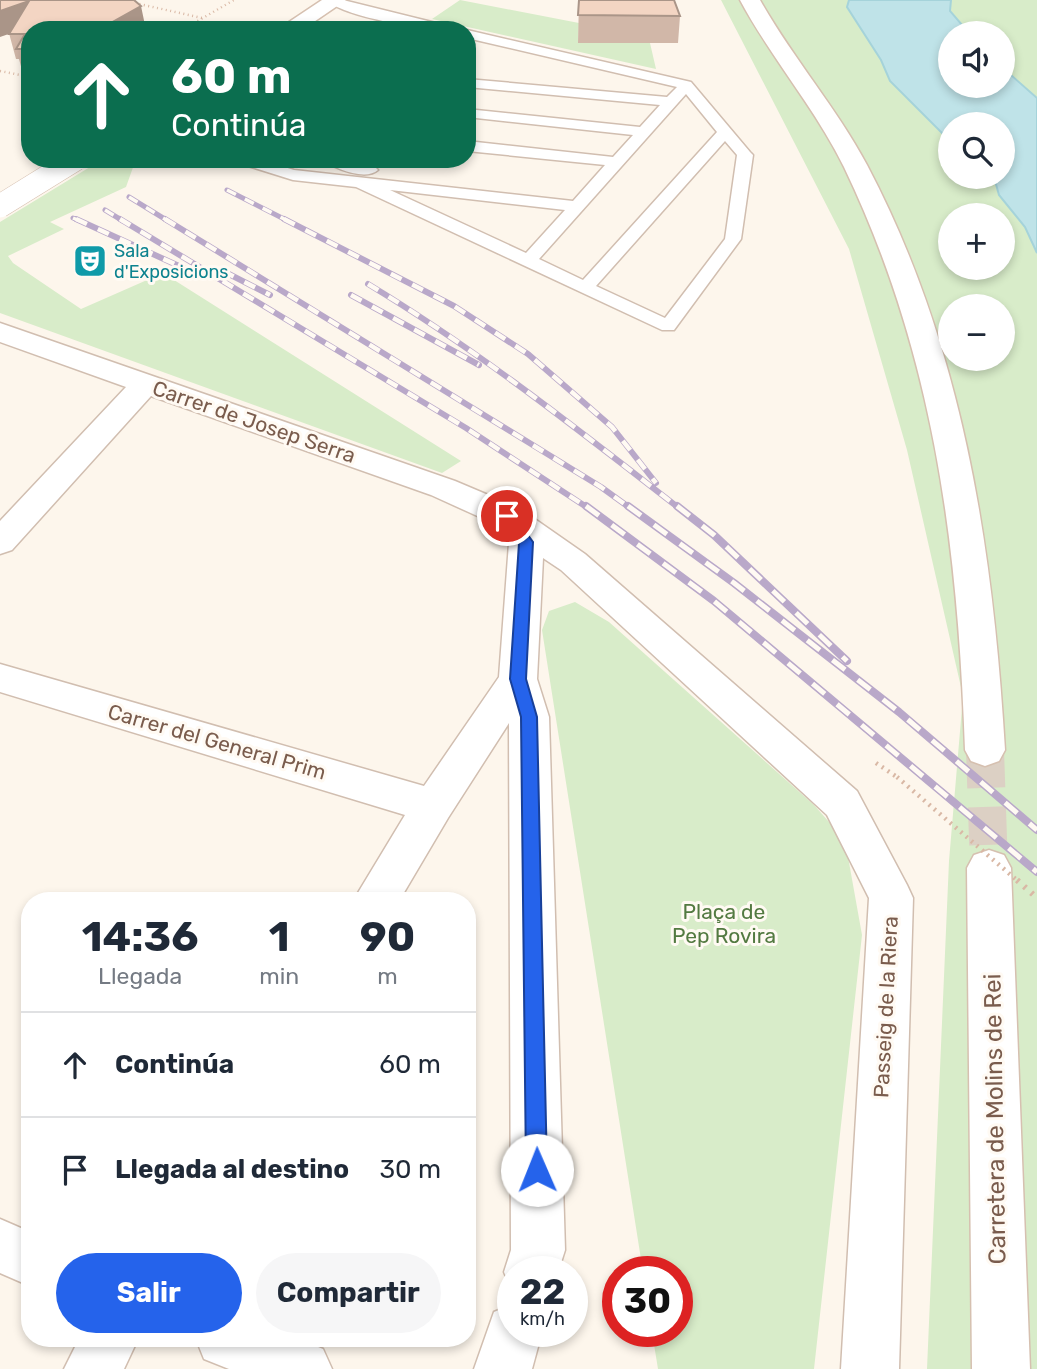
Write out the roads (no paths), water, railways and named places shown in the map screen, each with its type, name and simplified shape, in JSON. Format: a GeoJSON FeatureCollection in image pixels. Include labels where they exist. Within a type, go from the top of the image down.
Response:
{"type":"FeatureCollection","features":[{"type":"Feature","properties":{"kind":"street"},"geometry":{"type":"LineString","coordinates":[[750,0],[855,165],[895,254],[922,324],[958,464],[976,591],[985,750]]}},
{"type":"Feature","properties":{"kind":"street"},"geometry":{"type":"LineString","coordinates":[[301,21],[332,2]]}},
{"type":"Feature","properties":{"kind":"street"},"geometry":{"type":"LineString","coordinates":[[0,206],[61,168]]}},
{"type":"Feature","properties":{"kind":"street","name":"Carrer de Josep Serra"},"geometry":{"type":"LineString","coordinates":[[0,332],[443,488],[507,516]]}},
{"type":"Feature","properties":{"kind":"street"},"geometry":{"type":"LineString","coordinates":[[0,542],[145,384]]}},
{"type":"Feature","properties":{"kind":"street"},"geometry":{"type":"LineString","coordinates":[[507,516],[526,542],[518,679],[529,717],[536,1256]]}},
{"type":"Feature","properties":{"kind":"street","name":"Passeig de la Riera"},"geometry":{"type":"LineString","coordinates":[[507,516],[581,569],[842,803],[891,898],[870,1369]]}},
{"type":"Feature","properties":{"kind":"street","name":"Carrer del General Prim"},"geometry":{"type":"LineString","coordinates":[[0,678],[433,806]]}},
{"type":"Feature","properties":{"kind":"street"},"geometry":{"type":"LineString","coordinates":[[380,892],[433,806],[518,679]]}},
{"type":"Feature","properties":{"kind":"street","name":"Carretera de Molins de Rei"},"geometry":{"type":"LineString","coordinates":[[989,868],[1001,1369]]}},
{"type":"Feature","properties":{"kind":"street"},"geometry":{"type":"LineString","coordinates":[[0,1246],[21,1255]]}},
{"type":"Feature","properties":{"kind":"street"},"geometry":{"type":"LineString","coordinates":[[93,1369],[105,1347]]}},
{"type":"Feature","properties":{"kind":"street"},"geometry":{"type":"LineString","coordinates":[[245,1347],[303,1369]]}},
{"type":"Feature","properties":{"kind":"street"},"geometry":{"type":"LineString","coordinates":[[503,1369],[510,1347]]}},
{"type":"Feature","properties":{"kind":"lane"},"geometry":{"type":"LineString","coordinates":[[332,2],[368,21]]}},
{"type":"Feature","properties":{"kind":"lane"},"geometry":{"type":"LineString","coordinates":[[332,2],[408,21]]}},
{"type":"Feature","properties":{"kind":"lane"},"geometry":{"type":"LineString","coordinates":[[359,182],[668,326],[733,239],[745,155],[686,85],[476,36]]}},
{"type":"Feature","properties":{"kind":"lane"},"geometry":{"type":"LineString","coordinates":[[476,84],[671,102]]}},
{"type":"Feature","properties":{"kind":"lane"},"geometry":{"type":"LineString","coordinates":[[529,260],[686,85]]}},
{"type":"Feature","properties":{"kind":"lane"},"geometry":{"type":"LineString","coordinates":[[476,114],[644,132]]}},
{"type":"Feature","properties":{"kind":"lane"},"geometry":{"type":"LineString","coordinates":[[586,287],[725,132]]}},
{"type":"Feature","properties":{"kind":"lane"},"geometry":{"type":"LineString","coordinates":[[476,147],[616,162]]}},
{"type":"Feature","properties":{"kind":"lane"},"geometry":{"type":"LineString","coordinates":[[270,168],[293,175],[577,206]]}},
{"type":"Feature","properties":{"kind":"lane"},"geometry":{"type":"LineString","coordinates":[[358,168],[588,194]]}},
{"type":"Feature","properties":{"kind":"water"},"geometry":{"type":"Polygon","coordinates":[[[849,0],[951,0],[950,11],[959,21],[938,21],[938,98],[1015,98],[1015,79],[1037,98],[1037,253],[1025,227],[1015,215],[1015,203],[1006,203],[997,189],[1015,189],[1015,112],[938,112],[938,129],[890,81],[881,60],[847,7],[849,0]]]}},
{"type":"Feature","properties":{"kind":"tunnel"},"geometry":{"type":"LineString","coordinates":[[985,750],[989,868]]}},
{"type":"Feature","properties":{"kind":"railway"},"geometry":{"type":"LineString","coordinates":[[227,190],[288,221]]}},
{"type":"Feature","properties":{"kind":"railway"},"geometry":{"type":"LineString","coordinates":[[129,197],[168,221]]}},
{"type":"Feature","properties":{"kind":"railway"},"geometry":{"type":"LineString","coordinates":[[105,210],[123,221]]}},
{"type":"Feature","properties":{"kind":"railway"},"geometry":{"type":"LineString","coordinates":[[73,218],[80,221]]}},
{"type":"Feature","properties":{"kind":"railway"},"geometry":{"type":"LineString","coordinates":[[76,219],[190,271]]}},
{"type":"Feature","properties":{"kind":"railway"},"geometry":{"type":"LineString","coordinates":[[120,219],[466,428],[588,508]]}},
{"type":"Feature","properties":{"kind":"railway"},"geometry":{"type":"LineString","coordinates":[[165,219],[601,487],[630,508]]}},
{"type":"Feature","properties":{"kind":"railway"},"geometry":{"type":"LineString","coordinates":[[284,219],[454,306],[528,354],[612,427],[656,483]]}},
{"type":"Feature","properties":{"kind":"railway"},"geometry":{"type":"LineString","coordinates":[[223,271],[270,295]]}},
{"type":"Feature","properties":{"kind":"railway"},"geometry":{"type":"LineString","coordinates":[[368,284],[488,363],[679,508]]}},
{"type":"Feature","properties":{"kind":"railway"},"geometry":{"type":"LineString","coordinates":[[351,295],[479,365]]}},
{"type":"Feature","properties":{"kind":"railway"},"geometry":{"type":"LineString","coordinates":[[586,506],[714,601],[1037,872]]}},
{"type":"Feature","properties":{"kind":"railway"},"geometry":{"type":"LineString","coordinates":[[628,506],[734,583],[899,712],[1037,830]]}},
{"type":"Feature","properties":{"kind":"railway"},"geometry":{"type":"LineString","coordinates":[[677,506],[714,535],[847,661]]}},
{"type":"Feature","properties":{"kind":"place","name":"Sala d'Exposicions"},"geometry":{"type":"Point","coordinates":[90,261]}},
{"type":"Feature","properties":{"kind":"park label","name":"Plaça de Pep Rovira"},"geometry":{"type":"Point","coordinates":[724,924]}}]}
